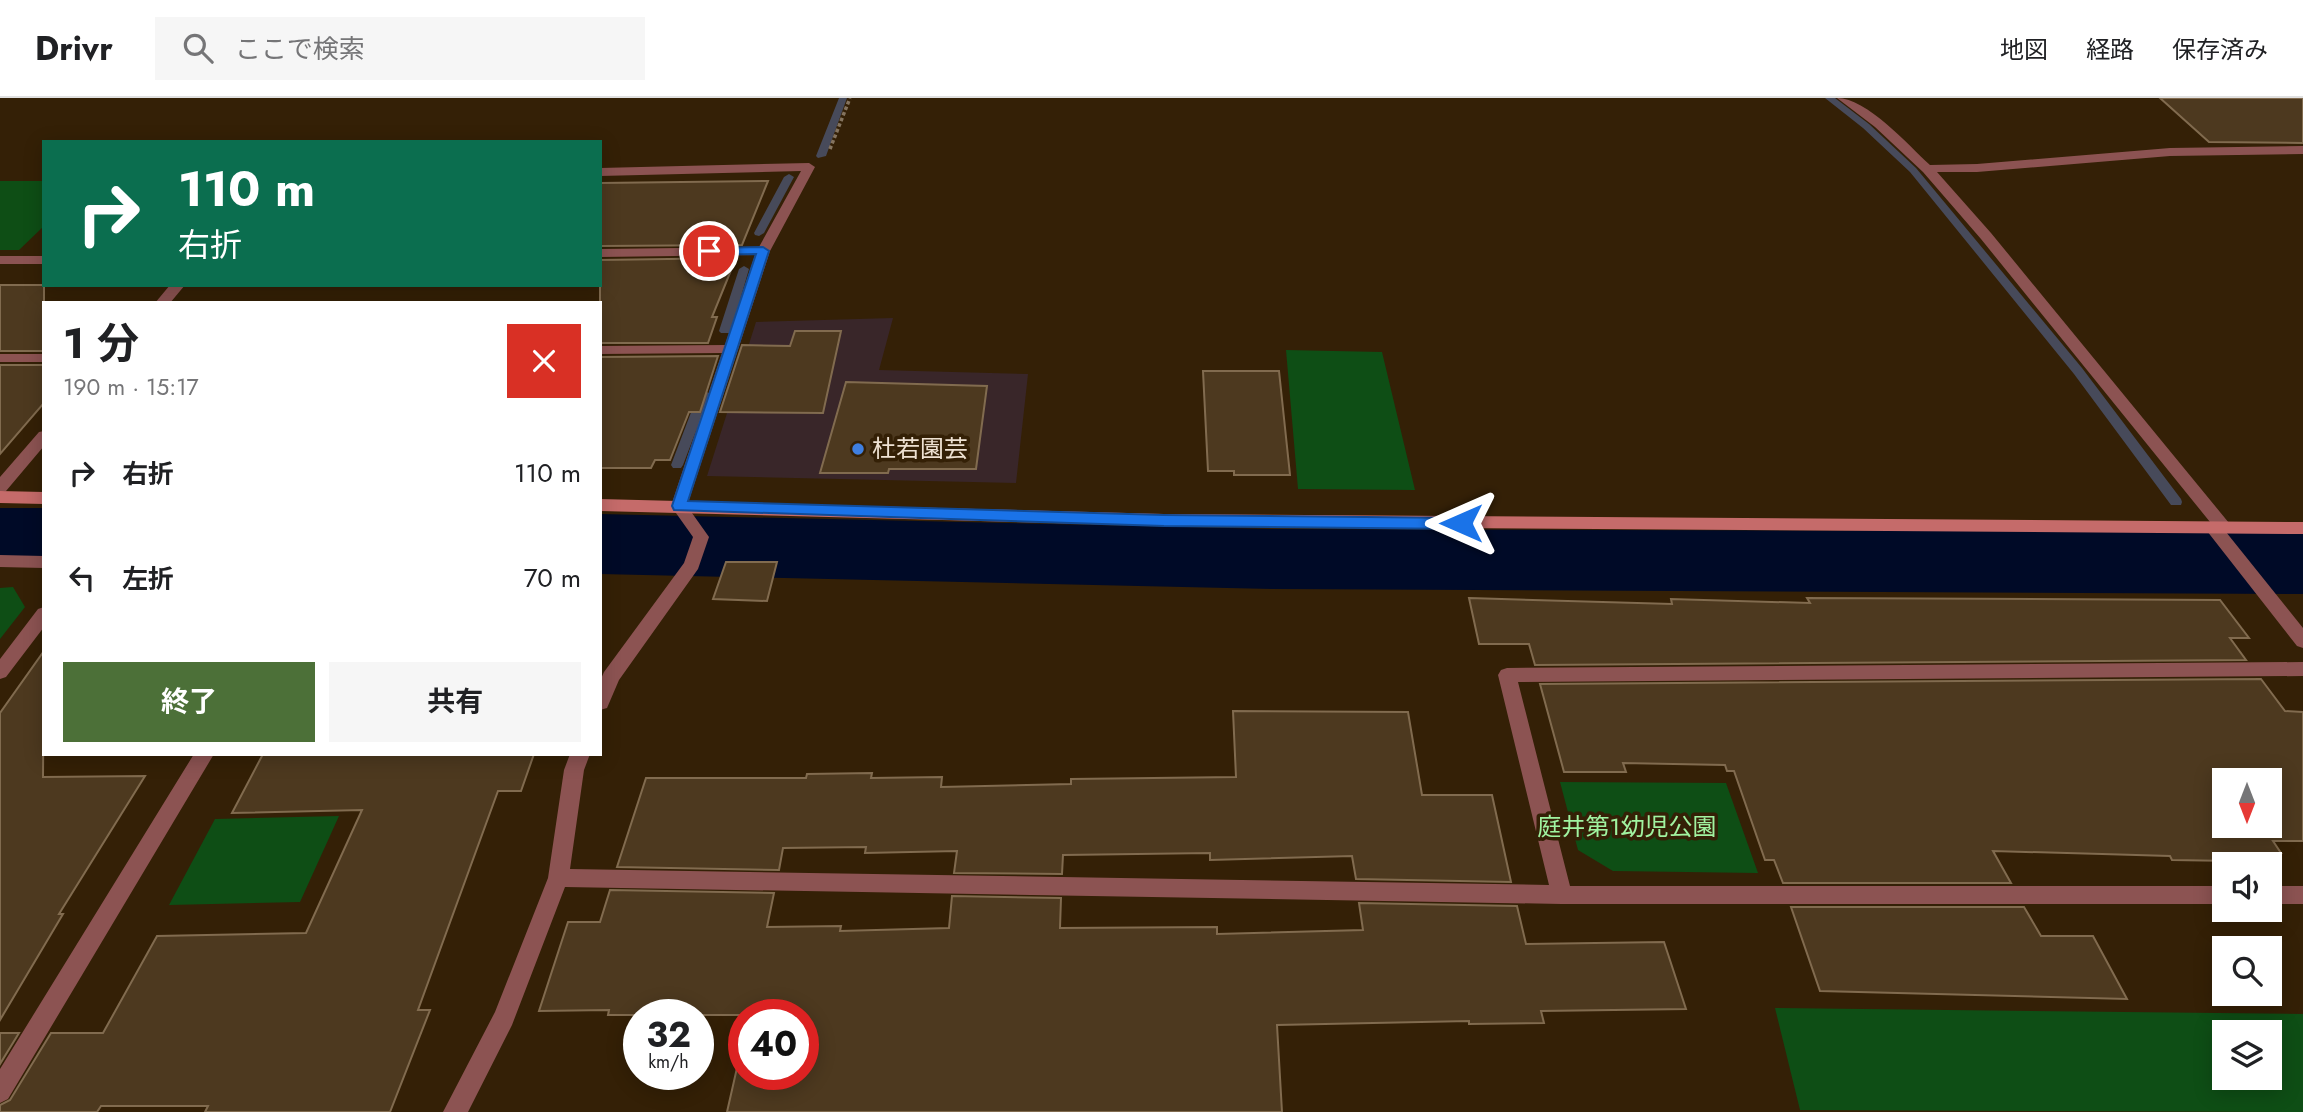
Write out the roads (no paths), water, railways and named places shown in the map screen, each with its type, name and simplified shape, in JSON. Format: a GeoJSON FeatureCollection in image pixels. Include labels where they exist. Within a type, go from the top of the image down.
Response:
{"type":"FeatureCollection","features":[{"type":"Feature","properties":{"kind":"street"},"geometry":{"type":"LineString","coordinates":[[1843,98],[1879,125],[1927,170],[1986,236],[2218,527],[2263,592],[2303,640]]}},
{"type":"Feature","properties":{"kind":"street"},"geometry":{"type":"LineString","coordinates":[[1927,170],[2170,152],[2303,149]]}},
{"type":"Feature","properties":{"kind":"street"},"geometry":{"type":"LineString","coordinates":[[602,172],[809,167],[763,251],[679,506]]}},
{"type":"Feature","properties":{"kind":"street"},"geometry":{"type":"LineString","coordinates":[[602,253],[763,251]]}},
{"type":"Feature","properties":{"kind":"street"},"geometry":{"type":"LineString","coordinates":[[0,260],[42,260]]}},
{"type":"Feature","properties":{"kind":"street"},"geometry":{"type":"LineString","coordinates":[[164,301],[176,287]]}},
{"type":"Feature","properties":{"kind":"street"},"geometry":{"type":"LineString","coordinates":[[602,351],[732,349]]}},
{"type":"Feature","properties":{"kind":"street"},"geometry":{"type":"LineString","coordinates":[[0,358],[42,358]]}},
{"type":"Feature","properties":{"kind":"street"},"geometry":{"type":"LineString","coordinates":[[0,487],[42,438]]}},
{"type":"Feature","properties":{"kind":"street"},"geometry":{"type":"LineString","coordinates":[[0,497],[42,498]]}},
{"type":"Feature","properties":{"kind":"street"},"geometry":{"type":"LineString","coordinates":[[602,505],[1164,520],[2303,528]]}},
{"type":"Feature","properties":{"kind":"street"},"geometry":{"type":"LineString","coordinates":[[602,699],[611,677],[692,565],[701,537],[679,506]]}},
{"type":"Feature","properties":{"kind":"street"},"geometry":{"type":"LineString","coordinates":[[0,561],[42,562]]}},
{"type":"Feature","properties":{"kind":"street"},"geometry":{"type":"LineString","coordinates":[[0,672],[42,617]]}},
{"type":"Feature","properties":{"kind":"street"},"geometry":{"type":"LineString","coordinates":[[1562,895],[1507,675],[2303,669]]}},
{"type":"Feature","properties":{"kind":"street"},"geometry":{"type":"LineString","coordinates":[[0,1091],[203,756]]}},
{"type":"Feature","properties":{"kind":"street"},"geometry":{"type":"LineString","coordinates":[[455,1112],[503,1017],[558,878],[573,769],[579,756]]}},
{"type":"Feature","properties":{"kind":"street"},"geometry":{"type":"LineString","coordinates":[[558,878],[1562,895],[2212,895]]}},
{"type":"Feature","properties":{"kind":"street"},"geometry":{"type":"LineString","coordinates":[[2282,895],[2303,895]]}},
{"type":"Feature","properties":{"kind":"waterway"},"geometry":{"type":"LineString","coordinates":[[821,156],[843,98]]}},
{"type":"Feature","properties":{"kind":"waterway"},"geometry":{"type":"LineString","coordinates":[[1829,98],[1866,126],[1913,170],[2078,371],[2176,502]]}},
{"type":"Feature","properties":{"kind":"waterway"},"geometry":{"type":"LineString","coordinates":[[759,233],[789,177]]}},
{"type":"Feature","properties":{"kind":"waterway"},"geometry":{"type":"LineString","coordinates":[[725,331],[744,269]]}},
{"type":"Feature","properties":{"kind":"waterway"},"geometry":{"type":"LineString","coordinates":[[677,465],[704,394]]}},
{"type":"Feature","properties":{"kind":"waterway"},"geometry":{"type":"LineString","coordinates":[[0,537],[42,537]]}},
{"type":"Feature","properties":{"kind":"waterway"},"geometry":{"type":"LineString","coordinates":[[602,544],[1274,559],[2303,563]]}},
{"type":"Feature","properties":{"kind":"place","name":"杜若園芸"},"geometry":{"type":"Point","coordinates":[858,449]}},
{"type":"Feature","properties":{"kind":"park label","name":"庭井第1幼児公園"},"geometry":{"type":"Point","coordinates":[1627,827]}}]}
